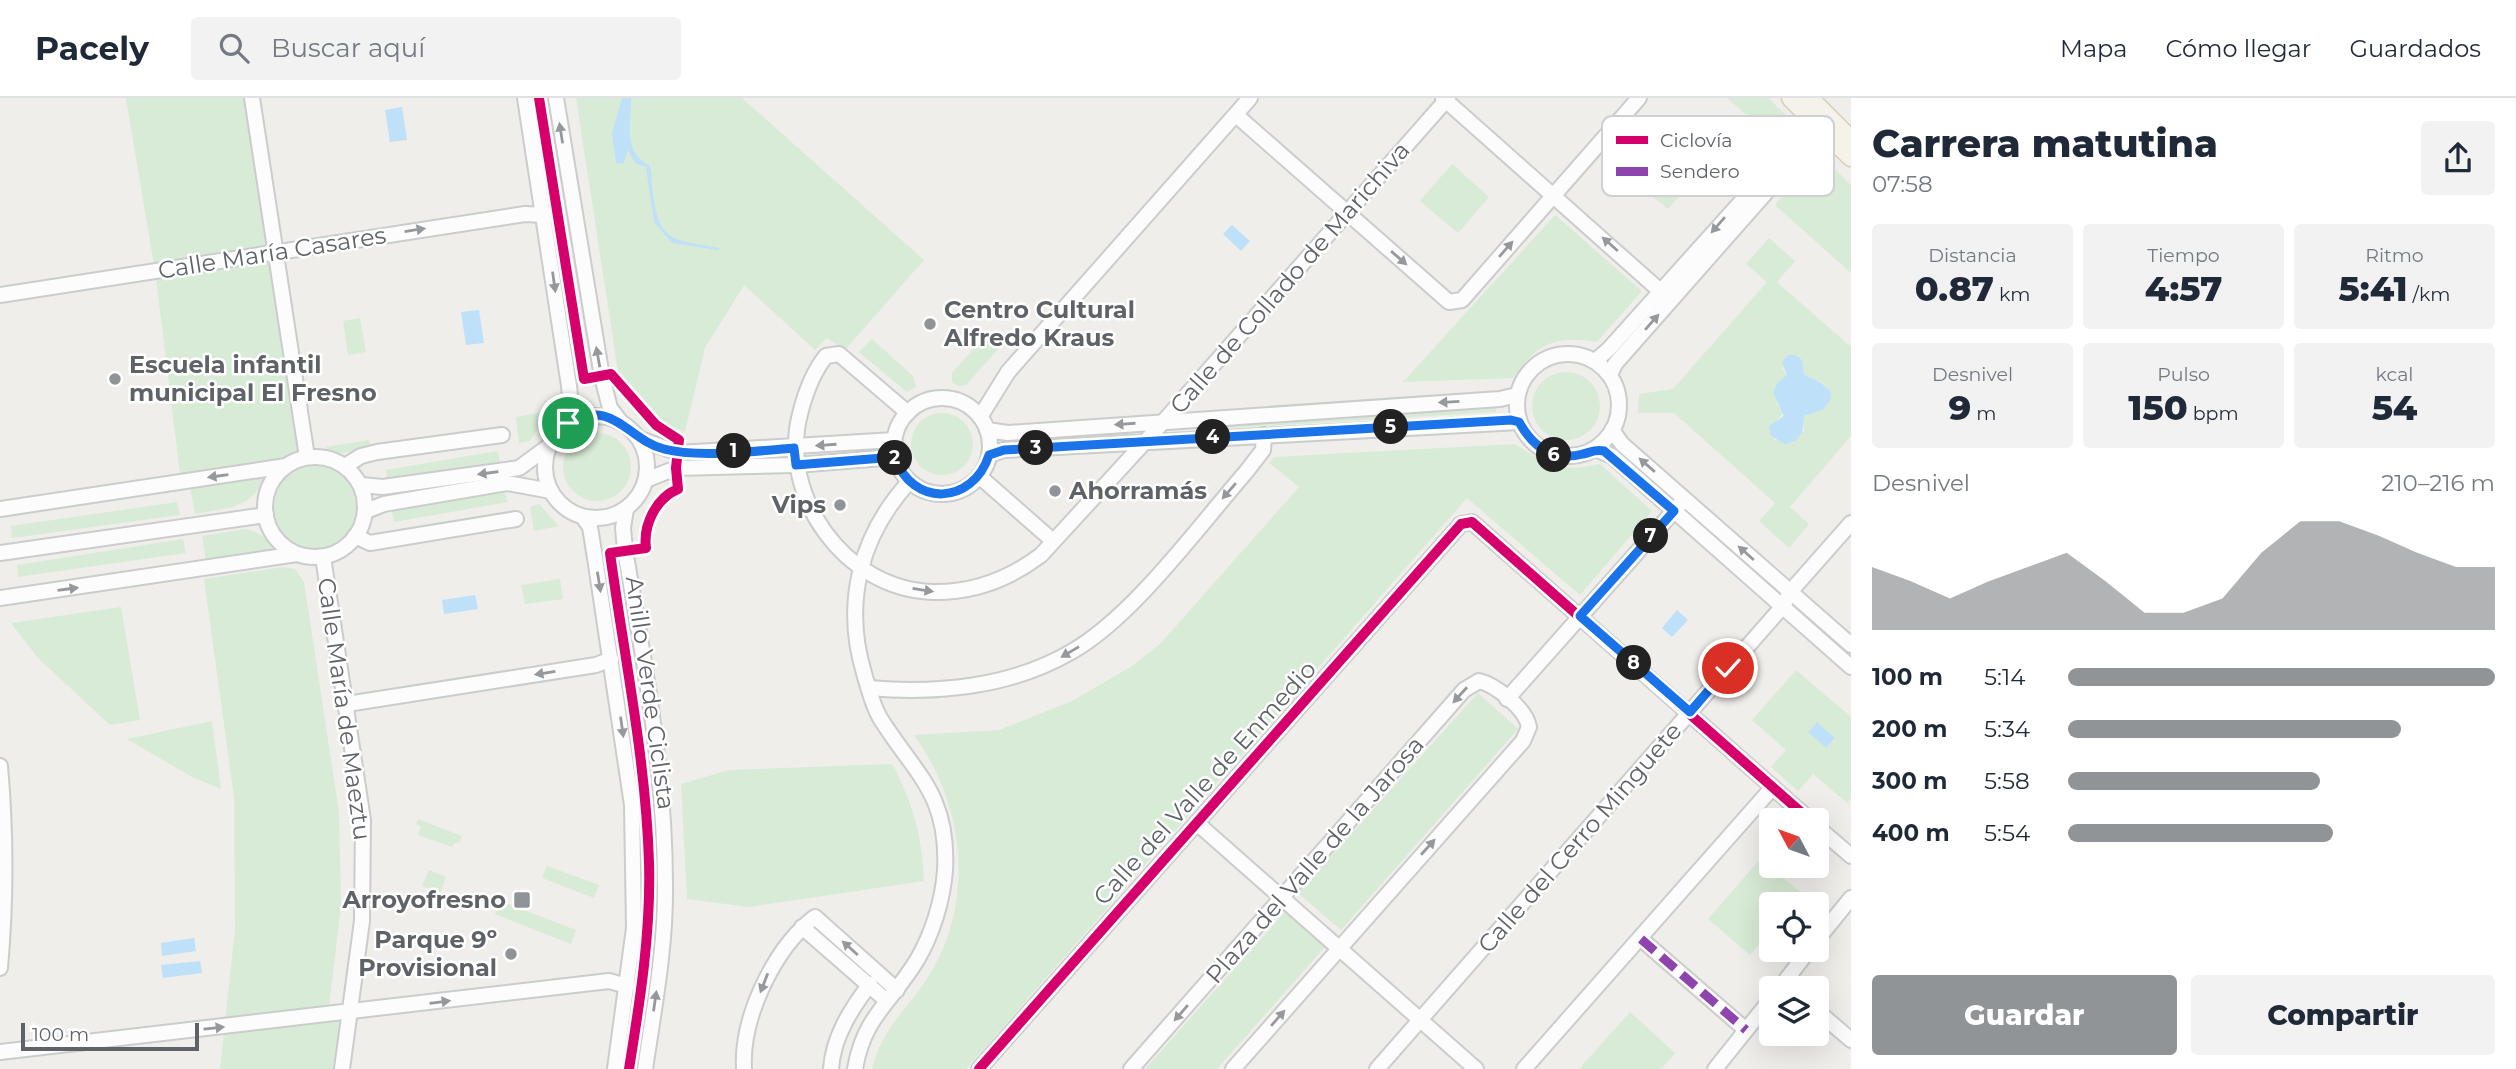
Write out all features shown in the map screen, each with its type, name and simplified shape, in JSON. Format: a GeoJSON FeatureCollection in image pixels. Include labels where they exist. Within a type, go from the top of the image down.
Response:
{"type":"FeatureCollection","features":[{"type":"Feature","properties":{"kind":"main road"},"geometry":{"type":"LineString","coordinates":[[1791,98],[1816,116]]}},
{"type":"Feature","properties":{"kind":"main road"},"geometry":{"type":"LineString","coordinates":[[1809,98],[1820,116]]}},
{"type":"Feature","properties":{"kind":"main road"},"geometry":{"type":"LineString","coordinates":[[1834,128],[1851,140]]}},
{"type":"Feature","properties":{"kind":"main road"},"geometry":{"type":"LineString","coordinates":[[1834,135],[1851,157]]}},
{"type":"Feature","properties":{"kind":"street"},"geometry":{"type":"LineString","coordinates":[[252,98],[307,457]]}},
{"type":"Feature","properties":{"kind":"street"},"geometry":{"type":"LineString","coordinates":[[361,485],[383,487],[519,468],[549,446],[568,423],[571,405],[569,386],[525,98]]}},
{"type":"Feature","properties":{"kind":"street"},"geometry":{"type":"LineString","coordinates":[[556,98],[602,377],[610,408],[620,421],[640,439],[679,453],[894,440]]}},
{"type":"Feature","properties":{"kind":"street"},"geometry":{"type":"LineString","coordinates":[[1008,372],[983,424],[989,455],[979,476],[970,485],[945,494],[932,494],[909,482],[895,457],[894,440],[908,413],[934,399],[962,403],[981,395],[1008,372],[1250,98]]}},
{"type":"Feature","properties":{"kind":"street"},"geometry":{"type":"LineString","coordinates":[[1623,116],[1639,98]]}},
{"type":"Feature","properties":{"kind":"street"},"geometry":{"type":"LineString","coordinates":[[1445,99],[1661,290],[1669,304]]}},
{"type":"Feature","properties":{"kind":"street","name":"Calle de Collado de Marichiva"},"geometry":{"type":"LineString","coordinates":[[908,413],[839,354],[826,356],[807,390],[794,448],[800,486],[816,520],[860,567],[908,587],[930,592],[956,590],[989,585],[1020,571],[1053,541],[1164,421],[1445,99]]}},
{"type":"Feature","properties":{"kind":"street"},"geometry":{"type":"LineString","coordinates":[[1236,115],[1449,302],[1462,300],[1602,140]]}},
{"type":"Feature","properties":{"kind":"street"},"geometry":{"type":"LineString","coordinates":[[1595,361],[1750,196]]}},
{"type":"Feature","properties":{"kind":"street"},"geometry":{"type":"LineString","coordinates":[[1610,375],[1615,364],[1759,196]]}},
{"type":"Feature","properties":{"kind":"street","name":"Calle María Casares"},"geometry":{"type":"LineString","coordinates":[[0,295],[525,214],[544,215]]}},
{"type":"Feature","properties":{"kind":"street"},"geometry":{"type":"LineString","coordinates":[[1564,353],[1595,361],[1610,375],[1618,396],[1619,409],[1612,430],[1595,449],[1565,456],[1553,454],[1533,444],[1519,422],[1517,395],[1527,373],[1542,360],[1564,353]]}},
{"type":"Feature","properties":{"kind":"street"},"geometry":{"type":"LineString","coordinates":[[962,403],[983,424],[1008,433],[1500,399],[1517,395]]}},
{"type":"Feature","properties":{"kind":"street"},"geometry":{"type":"LineString","coordinates":[[568,423],[597,415],[620,421]]}},
{"type":"Feature","properties":{"kind":"street"},"geometry":{"type":"LineString","coordinates":[[989,455],[1004,450],[1146,440],[1519,422]]}},
{"type":"Feature","properties":{"kind":"street"},"geometry":{"type":"LineString","coordinates":[[1612,430],[1685,499],[1851,645]]}},
{"type":"Feature","properties":{"kind":"street"},"geometry":{"type":"LineString","coordinates":[[345,466],[361,456],[377,452],[502,435]]}},
{"type":"Feature","properties":{"kind":"street"},"geometry":{"type":"LineString","coordinates":[[869,688],[936,688],[989,684],[1037,669],[1073,651],[1127,608],[1246,472],[1263,450],[1264,435]]}},
{"type":"Feature","properties":{"kind":"street"},"geometry":{"type":"LineString","coordinates":[[549,446],[545,474],[551,491],[572,512],[583,517],[605,517],[626,509],[638,496],[646,480],[646,453],[640,439]]}},
{"type":"Feature","properties":{"kind":"street"},"geometry":{"type":"LineString","coordinates":[[1595,449],[1612,456],[1851,667]]}},
{"type":"Feature","properties":{"kind":"street"},"geometry":{"type":"LineString","coordinates":[[0,509],[286,466],[307,457],[333,460],[345,466],[361,485],[366,511],[355,536],[347,546],[323,557],[298,554],[0,598]]}},
{"type":"Feature","properties":{"kind":"street"},"geometry":{"type":"LineString","coordinates":[[646,480],[676,468],[796,465],[895,457]]}},
{"type":"Feature","properties":{"kind":"street"},"geometry":{"type":"LineString","coordinates":[[286,466],[269,488],[266,515],[276,539],[298,554]]}},
{"type":"Feature","properties":{"kind":"street"},"geometry":{"type":"LineString","coordinates":[[979,476],[1053,541]]}},
{"type":"Feature","properties":{"kind":"street"},"geometry":{"type":"LineString","coordinates":[[855,1069],[860,1042],[930,935],[944,870],[943,835],[935,798],[924,777],[879,716],[854,634],[854,603],[860,567],[884,514],[909,482]]}},
{"type":"Feature","properties":{"kind":"street"},"geometry":{"type":"LineString","coordinates":[[366,511],[384,505],[507,483],[551,491]]}},
{"type":"Feature","properties":{"kind":"street"},"geometry":{"type":"LineString","coordinates":[[1507,699],[1685,499]]}},
{"type":"Feature","properties":{"kind":"street"},"geometry":{"type":"LineString","coordinates":[[626,509],[623,528],[625,550],[651,713],[664,829],[662,953],[645,1069]]}},
{"type":"Feature","properties":{"kind":"street"},"geometry":{"type":"LineString","coordinates":[[0,553],[266,515]]}},
{"type":"Feature","properties":{"kind":"street"},"geometry":{"type":"LineString","coordinates":[[583,517],[590,527],[632,805],[634,928],[615,1069]]}},
{"type":"Feature","properties":{"kind":"street"},"geometry":{"type":"LineString","coordinates":[[355,536],[370,542],[516,519]]}},
{"type":"Feature","properties":{"kind":"street","name":"Calle del Valle de Enmedio"},"geometry":{"type":"LineString","coordinates":[[979,1069],[1461,524],[1472,522],[1580,616]]}},
{"type":"Feature","properties":{"kind":"street","name":"Calle del Cerro Minguete"},"geometry":{"type":"LineString","coordinates":[[1794,595],[1851,523]]}},
{"type":"Feature","properties":{"kind":"street","name":"Calle del Cerro Minguete"},"geometry":{"type":"LineString","coordinates":[[1377,1069],[1783,606],[1851,537]]}},
{"type":"Feature","properties":{"kind":"street","name":"Calle María de Maeztu"},"geometry":{"type":"LineString","coordinates":[[323,557],[362,814],[364,859],[362,921],[342,1069]]}},
{"type":"Feature","properties":{"kind":"street"},"geometry":{"type":"LineString","coordinates":[[1580,616],[1796,808]]}},
{"type":"Feature","properties":{"kind":"street"},"geometry":{"type":"LineString","coordinates":[[346,704],[596,664],[611,659]]}},
{"type":"Feature","properties":{"kind":"street","name":"Plaza del Valle de la Jarosa"},"geometry":{"type":"LineString","coordinates":[[1131,1069],[1469,685],[1479,681],[1488,683],[1529,722],[1523,741],[1233,1069]]}},
{"type":"Feature","properties":{"kind":"street"},"geometry":{"type":"LineString","coordinates":[[0,766],[5,824],[5,904],[0,968]]}},
{"type":"Feature","properties":{"kind":"street"},"geometry":{"type":"LineString","coordinates":[[1524,1069],[1773,787]]}},
{"type":"Feature","properties":{"kind":"street"},"geometry":{"type":"LineString","coordinates":[[1198,824],[1476,1069]]}},
{"type":"Feature","properties":{"kind":"street"},"geometry":{"type":"LineString","coordinates":[[1829,837],[1851,856]]}},
{"type":"Feature","properties":{"kind":"street"},"geometry":{"type":"LineString","coordinates":[[1829,925],[1851,898]]}},
{"type":"Feature","properties":{"kind":"street"},"geometry":{"type":"LineString","coordinates":[[744,1069],[743,1046],[767,974],[802,927],[815,917],[892,995]]}},
{"type":"Feature","properties":{"kind":"street"},"geometry":{"type":"LineString","coordinates":[[802,927],[870,984],[892,995]]}},
{"type":"Feature","properties":{"kind":"street"},"geometry":{"type":"LineString","coordinates":[[1641,939],[1746,1030]]}},
{"type":"Feature","properties":{"kind":"street"},"geometry":{"type":"LineString","coordinates":[[0,1052],[609,981],[627,986]]}},
{"type":"Feature","properties":{"kind":"street"},"geometry":{"type":"LineString","coordinates":[[831,1069],[832,1057],[851,1009],[870,984]]}},
{"type":"Feature","properties":{"kind":"street"},"geometry":{"type":"LineString","coordinates":[[1715,1069],[1759,1014]]}},
{"type":"Feature","properties":{"kind":"street"},"geometry":{"type":"LineString","coordinates":[[1829,1021],[1851,1040]]}},
{"type":"Feature","properties":{"kind":"green space"},"geometry":{"type":"Polygon","coordinates":[[[126,98],[252,98],[307,457],[286,466],[181,481],[155,271],[126,98]]]}},
{"type":"Feature","properties":{"kind":"green space"},"geometry":{"type":"Polygon","coordinates":[[[576,98],[742,98],[924,260],[845,350],[827,338],[815,350],[744,285],[705,348],[685,432],[663,424],[619,378],[576,98]]]}},
{"type":"Feature","properties":{"kind":"green space"},"geometry":{"type":"Polygon","coordinates":[[[1727,98],[1768,98],[1787,116],[1748,116],[1727,98]]]}},
{"type":"Feature","properties":{"kind":"green space"},"geometry":{"type":"Polygon","coordinates":[[[1452,164],[1489,197],[1458,233],[1420,201],[1452,164]]]}},
{"type":"Feature","properties":{"kind":"green space"},"geometry":{"type":"Polygon","coordinates":[[[1834,168],[1851,185],[1851,273],[1775,205],[1783,196],[1834,196],[1834,168]]]}},
{"type":"Feature","properties":{"kind":"green space"},"geometry":{"type":"Polygon","coordinates":[[[1652,196],[1680,196],[1668,209],[1652,196]]]}},
{"type":"Feature","properties":{"kind":"green space"},"geometry":{"type":"Polygon","coordinates":[[[1555,215],[1642,291],[1597,342],[1569,340],[1548,345],[1530,357],[1513,378],[1403,382],[1555,215]]]}},
{"type":"Feature","properties":{"kind":"green space"},"geometry":{"type":"Polygon","coordinates":[[[1769,238],[1795,261],[1777,282],[1851,347],[1851,436],[1790,507],[1809,524],[1789,548],[1759,521],[1775,503],[1674,413],[1638,413],[1639,394],[1673,389],[1767,282],[1746,264],[1769,238]],[[1802,360],[1782,368],[1787,375],[1778,382],[1777,404],[1784,412],[1769,431],[1775,440],[1799,437],[1804,430],[1802,417],[1826,407],[1827,387],[1804,374],[1802,360]]]}},
{"type":"Feature","properties":{"kind":"green space"},"geometry":{"type":"Polygon","coordinates":[[[360,318],[366,352],[348,355],[343,321],[360,318]]]}},
{"type":"Feature","properties":{"kind":"green space"},"geometry":{"type":"Polygon","coordinates":[[[986,335],[1000,347],[966,385],[958,386],[952,382],[952,373],[986,335]]]}},
{"type":"Feature","properties":{"kind":"green space"},"geometry":{"type":"Polygon","coordinates":[[[872,339],[913,376],[916,387],[907,392],[859,352],[872,339]]]}},
{"type":"Feature","properties":{"kind":"green space"},"geometry":{"type":"Polygon","coordinates":[[[1566,372],[1579,375],[1590,382],[1597,393],[1600,406],[1597,419],[1590,430],[1579,437],[1566,440],[1553,437],[1542,430],[1535,419],[1532,406],[1535,393],[1542,382],[1553,375],[1566,372]]]}},
{"type":"Feature","properties":{"kind":"green space"},"geometry":{"type":"Polygon","coordinates":[[[1496,408],[1496,412],[1216,429],[1216,424],[1496,408]]]}},
{"type":"Feature","properties":{"kind":"green space"},"geometry":{"type":"Polygon","coordinates":[[[543,412],[545,418],[530,441],[519,443],[516,417],[543,412]]]}},
{"type":"Feature","properties":{"kind":"green space"},"geometry":{"type":"Polygon","coordinates":[[[942,413],[954,415],[964,422],[971,432],[971,456],[964,466],[954,473],[942,475],[930,473],[920,466],[913,456],[911,444],[913,432],[920,422],[930,415],[942,413]]]}},
{"type":"Feature","properties":{"kind":"green space"},"geometry":{"type":"Polygon","coordinates":[[[1136,430],[1134,435],[1016,442],[1016,437],[1136,430]]]}},
{"type":"Feature","properties":{"kind":"green space"},"geometry":{"type":"Polygon","coordinates":[[[590,433],[604,433],[616,438],[626,448],[631,467],[626,486],[616,496],[604,501],[590,501],[578,496],[568,486],[563,474],[563,460],[568,448],[578,438],[590,433]]]}},
{"type":"Feature","properties":{"kind":"green space"},"geometry":{"type":"Polygon","coordinates":[[[369,440],[370,448],[336,454],[325,447],[369,440]]]}},
{"type":"Feature","properties":{"kind":"green space"},"geometry":{"type":"Polygon","coordinates":[[[1515,444],[1554,465],[1574,468],[1600,464],[1652,511],[1580,595],[1467,498],[966,1069],[872,1069],[891,1027],[933,969],[955,911],[958,850],[953,819],[931,762],[914,735],[999,730],[1072,701],[1132,666],[1160,644],[1299,487],[1269,463],[1274,457],[1515,444]]]}},
{"type":"Feature","properties":{"kind":"green space"},"geometry":{"type":"Polygon","coordinates":[[[498,451],[500,464],[387,482],[386,470],[498,451]]]}},
{"type":"Feature","properties":{"kind":"green space"},"geometry":{"type":"Polygon","coordinates":[[[307,466],[323,466],[338,473],[349,484],[356,499],[353,523],[344,536],[323,548],[307,548],[292,541],[281,530],[274,515],[274,499],[281,484],[292,473],[307,466]]]}},
{"type":"Feature","properties":{"kind":"green space"},"geometry":{"type":"Polygon","coordinates":[[[264,476],[260,487],[246,501],[195,514],[190,487],[264,476]]]}},
{"type":"Feature","properties":{"kind":"green space"},"geometry":{"type":"Polygon","coordinates":[[[504,490],[508,502],[394,522],[391,509],[504,490]]]}},
{"type":"Feature","properties":{"kind":"green space"},"geometry":{"type":"Polygon","coordinates":[[[177,502],[180,515],[12,538],[11,526],[177,502]]]}},
{"type":"Feature","properties":{"kind":"green space"},"geometry":{"type":"Polygon","coordinates":[[[539,504],[559,526],[534,531],[530,507],[539,504]]]}},
{"type":"Feature","properties":{"kind":"green space"},"geometry":{"type":"Polygon","coordinates":[[[245,529],[262,536],[272,551],[206,560],[202,536],[245,529]]]}},
{"type":"Feature","properties":{"kind":"green space"},"geometry":{"type":"Polygon","coordinates":[[[183,539],[186,553],[18,577],[17,565],[183,539]]]}},
{"type":"Feature","properties":{"kind":"green space"},"geometry":{"type":"Polygon","coordinates":[[[283,567],[295,569],[304,582],[339,812],[341,906],[328,1015],[351,1013],[342,1069],[220,1069],[235,929],[234,797],[204,579],[283,567]]]}},
{"type":"Feature","properties":{"kind":"green space"},"geometry":{"type":"Polygon","coordinates":[[[560,579],[563,599],[525,604],[521,585],[560,579]]]}},
{"type":"Feature","properties":{"kind":"green space"},"geometry":{"type":"Polygon","coordinates":[[[121,607],[140,720],[110,725],[38,658],[11,623],[121,607]]]}},
{"type":"Feature","properties":{"kind":"green space"},"geometry":{"type":"Polygon","coordinates":[[[1796,670],[1851,717],[1851,798],[1847,803],[1813,774],[1798,791],[1771,767],[1786,750],[1752,720],[1796,670]]]}},
{"type":"Feature","properties":{"kind":"green space"},"geometry":{"type":"Polygon","coordinates":[[[1478,693],[1518,729],[1341,930],[1298,893],[1478,693]]]}},
{"type":"Feature","properties":{"kind":"green space"},"geometry":{"type":"Polygon","coordinates":[[[212,721],[221,789],[192,777],[127,739],[212,721]]]}},
{"type":"Feature","properties":{"kind":"green space"},"geometry":{"type":"Polygon","coordinates":[[[892,764],[906,792],[915,820],[924,881],[749,907],[687,899],[681,784],[729,770],[892,764]]]}},
{"type":"Feature","properties":{"kind":"green space"},"geometry":{"type":"Polygon","coordinates":[[[418,819],[462,836],[459,843],[454,843],[452,847],[418,835],[421,827],[416,824],[418,819]]]}},
{"type":"Feature","properties":{"kind":"green space"},"geometry":{"type":"Polygon","coordinates":[[[1759,860],[1759,878],[1784,878],[1800,892],[1759,892],[1759,945],[1750,955],[1708,919],[1759,860]]]}},
{"type":"Feature","properties":{"kind":"green space"},"geometry":{"type":"Polygon","coordinates":[[[547,866],[599,885],[594,898],[542,878],[547,866]]]}},
{"type":"Feature","properties":{"kind":"green space"},"geometry":{"type":"Polygon","coordinates":[[[429,870],[446,877],[440,893],[422,886],[429,870]]]}},
{"type":"Feature","properties":{"kind":"green space"},"geometry":{"type":"Polygon","coordinates":[[[500,901],[576,930],[571,944],[495,914],[500,901]]]}},
{"type":"Feature","properties":{"kind":"green space"},"geometry":{"type":"Polygon","coordinates":[[[1285,912],[1325,947],[1217,1069],[1145,1069],[1285,912]]]}},
{"type":"Feature","properties":{"kind":"green space"},"geometry":{"type":"Polygon","coordinates":[[[1630,1012],[1675,1053],[1661,1069],[1579,1069],[1630,1012]]]}},
{"type":"Feature","properties":{"kind":"water"},"geometry":{"type":"Polygon","coordinates":[[[622,98],[631,98],[632,145],[635,153],[649,165],[658,218],[663,228],[678,239],[720,248],[718,250],[672,243],[654,222],[646,167],[635,163],[628,150],[623,164],[616,163],[612,133],[622,98]]]}},
{"type":"Feature","properties":{"kind":"water"},"geometry":{"type":"Polygon","coordinates":[[[402,107],[407,140],[390,142],[385,110],[402,107]]]}},
{"type":"Feature","properties":{"kind":"water"},"geometry":{"type":"Polygon","coordinates":[[[1232,225],[1250,241],[1241,251],[1223,234],[1232,225]]]}},
{"type":"Feature","properties":{"kind":"water"},"geometry":{"type":"Polygon","coordinates":[[[479,310],[484,343],[466,345],[461,312],[479,310]]]}},
{"type":"Feature","properties":{"kind":"water"},"geometry":{"type":"Polygon","coordinates":[[[1788,355],[1795,355],[1802,360],[1804,374],[1825,386],[1831,396],[1822,410],[1804,416],[1802,433],[1795,441],[1785,444],[1771,436],[1769,426],[1784,416],[1773,392],[1778,382],[1787,375],[1782,362],[1788,355]]]}},
{"type":"Feature","properties":{"kind":"water"},"geometry":{"type":"Polygon","coordinates":[[[475,595],[478,609],[444,614],[442,600],[475,595]]]}},
{"type":"Feature","properties":{"kind":"water"},"geometry":{"type":"Polygon","coordinates":[[[1677,610],[1688,620],[1672,637],[1662,628],[1677,610]]]}},
{"type":"Feature","properties":{"kind":"water"},"geometry":{"type":"Polygon","coordinates":[[[1817,722],[1835,738],[1826,748],[1808,732],[1817,722]]]}},
{"type":"Feature","properties":{"kind":"water"},"geometry":{"type":"Polygon","coordinates":[[[194,938],[196,951],[162,956],[161,943],[194,938]]]}},
{"type":"Feature","properties":{"kind":"water"},"geometry":{"type":"Polygon","coordinates":[[[200,961],[202,973],[163,978],[161,965],[200,961]]]}},
{"type":"Feature","properties":{"kind":"marked path"},"geometry":{"type":"LineString","coordinates":[[1641,939],[1746,1030]]}},
{"type":"Feature","properties":{"kind":"cycle path","name":"Anillo Verde Ciclista"},"geometry":{"type":"LineString","coordinates":[[539,98],[584,379],[611,374],[656,425],[679,440],[676,468],[678,489],[663,499],[653,513],[647,530],[646,548],[610,553],[644,785],[649,863],[646,941],[629,1069]]}},
{"type":"Feature","properties":{"kind":"cycle path"},"geometry":{"type":"LineString","coordinates":[[979,1069],[1461,524],[1472,522],[1796,808]]}},
{"type":"Feature","properties":{"kind":"place","name":"Centro Cultural Alfredo Kraus"},"geometry":{"type":"Point","coordinates":[930,324]}},
{"type":"Feature","properties":{"kind":"place","name":"Escuela infantil municipal El Fresno"},"geometry":{"type":"Point","coordinates":[115,379]}},
{"type":"Feature","properties":{"kind":"place","name":"Ahorramás"},"geometry":{"type":"Point","coordinates":[1055,491]}},
{"type":"Feature","properties":{"kind":"place","name":"Vips"},"geometry":{"type":"Point","coordinates":[840,505]}},
{"type":"Feature","properties":{"kind":"place","name":"Arroyofresno"},"geometry":{"type":"Point","coordinates":[522,900]}},
{"type":"Feature","properties":{"kind":"place","name":"Parque 9º Provisional"},"geometry":{"type":"Point","coordinates":[511,954]}},
{"type":"Feature","properties":{"kind":"route"},"geometry":{"type":"LineString","coordinates":[[568,423],[587,416],[606,416],[620,421],[640,439],[679,453],[794,448],[796,465],[895,457],[909,482],[932,494],[945,494],[970,485],[984,469],[989,455],[996,451],[1511,420],[1519,422],[1533,444],[1553,454],[1565,456],[1583,454],[1595,449],[1604,451],[1674,511],[1580,616],[1690,712],[1728,668]]}}]}
